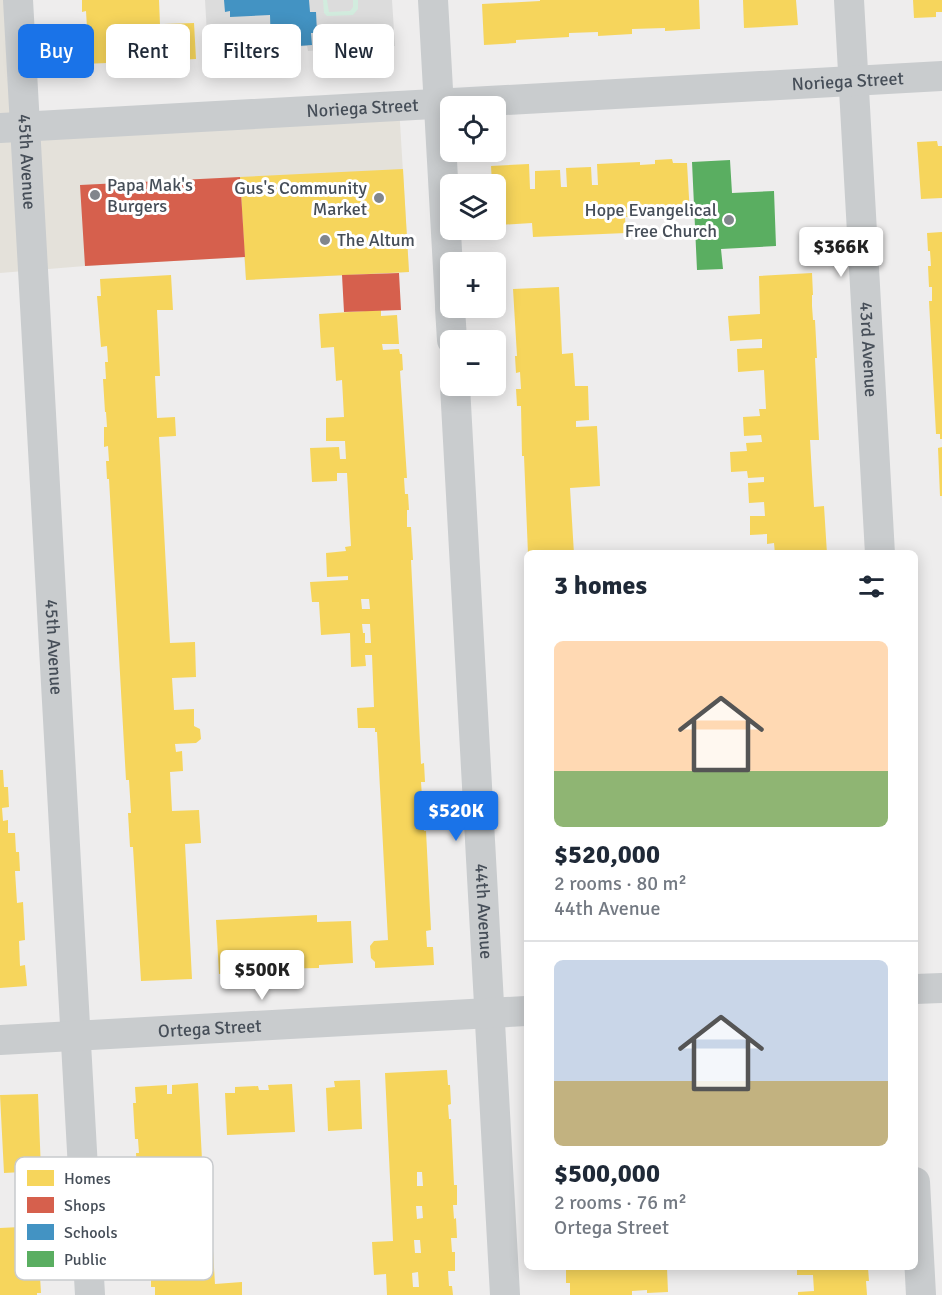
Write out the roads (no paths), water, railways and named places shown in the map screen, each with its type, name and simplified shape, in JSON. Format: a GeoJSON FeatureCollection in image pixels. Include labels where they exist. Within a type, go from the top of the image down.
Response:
{"type":"FeatureCollection","features":[{"type":"Feature","properties":{"kind":"street","name":"45th Avenue"},"geometry":{"type":"LineString","coordinates":[[18,0],[12,128],[82,1157]]}},
{"type":"Feature","properties":{"kind":"street"},"geometry":{"type":"LineString","coordinates":[[433,0],[447,252]]}},
{"type":"Feature","properties":{"kind":"street","name":"43rd Avenue"},"geometry":{"type":"LineString","coordinates":[[849,0],[880,550]]}},
{"type":"Feature","properties":{"kind":"street","name":"Noriega Street"},"geometry":{"type":"LineString","coordinates":[[12,128],[942,76]]}},
{"type":"Feature","properties":{"kind":"street","name":"44th Avenue"},"geometry":{"type":"LineString","coordinates":[[455,396],[505,1295]]}},
{"type":"Feature","properties":{"kind":"street"},"geometry":{"type":"LineString","coordinates":[[918,989],[942,988]]}},
{"type":"Feature","properties":{"kind":"street","name":"Ortega Street"},"geometry":{"type":"LineString","coordinates":[[0,1040],[524,1011]]}},
{"type":"Feature","properties":{"kind":"street"},"geometry":{"type":"LineString","coordinates":[[918,1238],[921,1295]]}},
{"type":"Feature","properties":{"kind":"street","name":"45th Avenue"},"geometry":{"type":"LineString","coordinates":[[89,1280],[90,1295]]}},
{"type":"Feature","properties":{"kind":"place","name":"Papa Mak's Burgers"},"geometry":{"type":"Point","coordinates":[95,195]}},
{"type":"Feature","properties":{"kind":"place","name":"Gus's Community Market"},"geometry":{"type":"Point","coordinates":[379,198]}},
{"type":"Feature","properties":{"kind":"place","name":"Hope Evangelical Free Church"},"geometry":{"type":"Point","coordinates":[729,220]}},
{"type":"Feature","properties":{"kind":"place","name":"The Altum"},"geometry":{"type":"Point","coordinates":[325,240]}}]}
